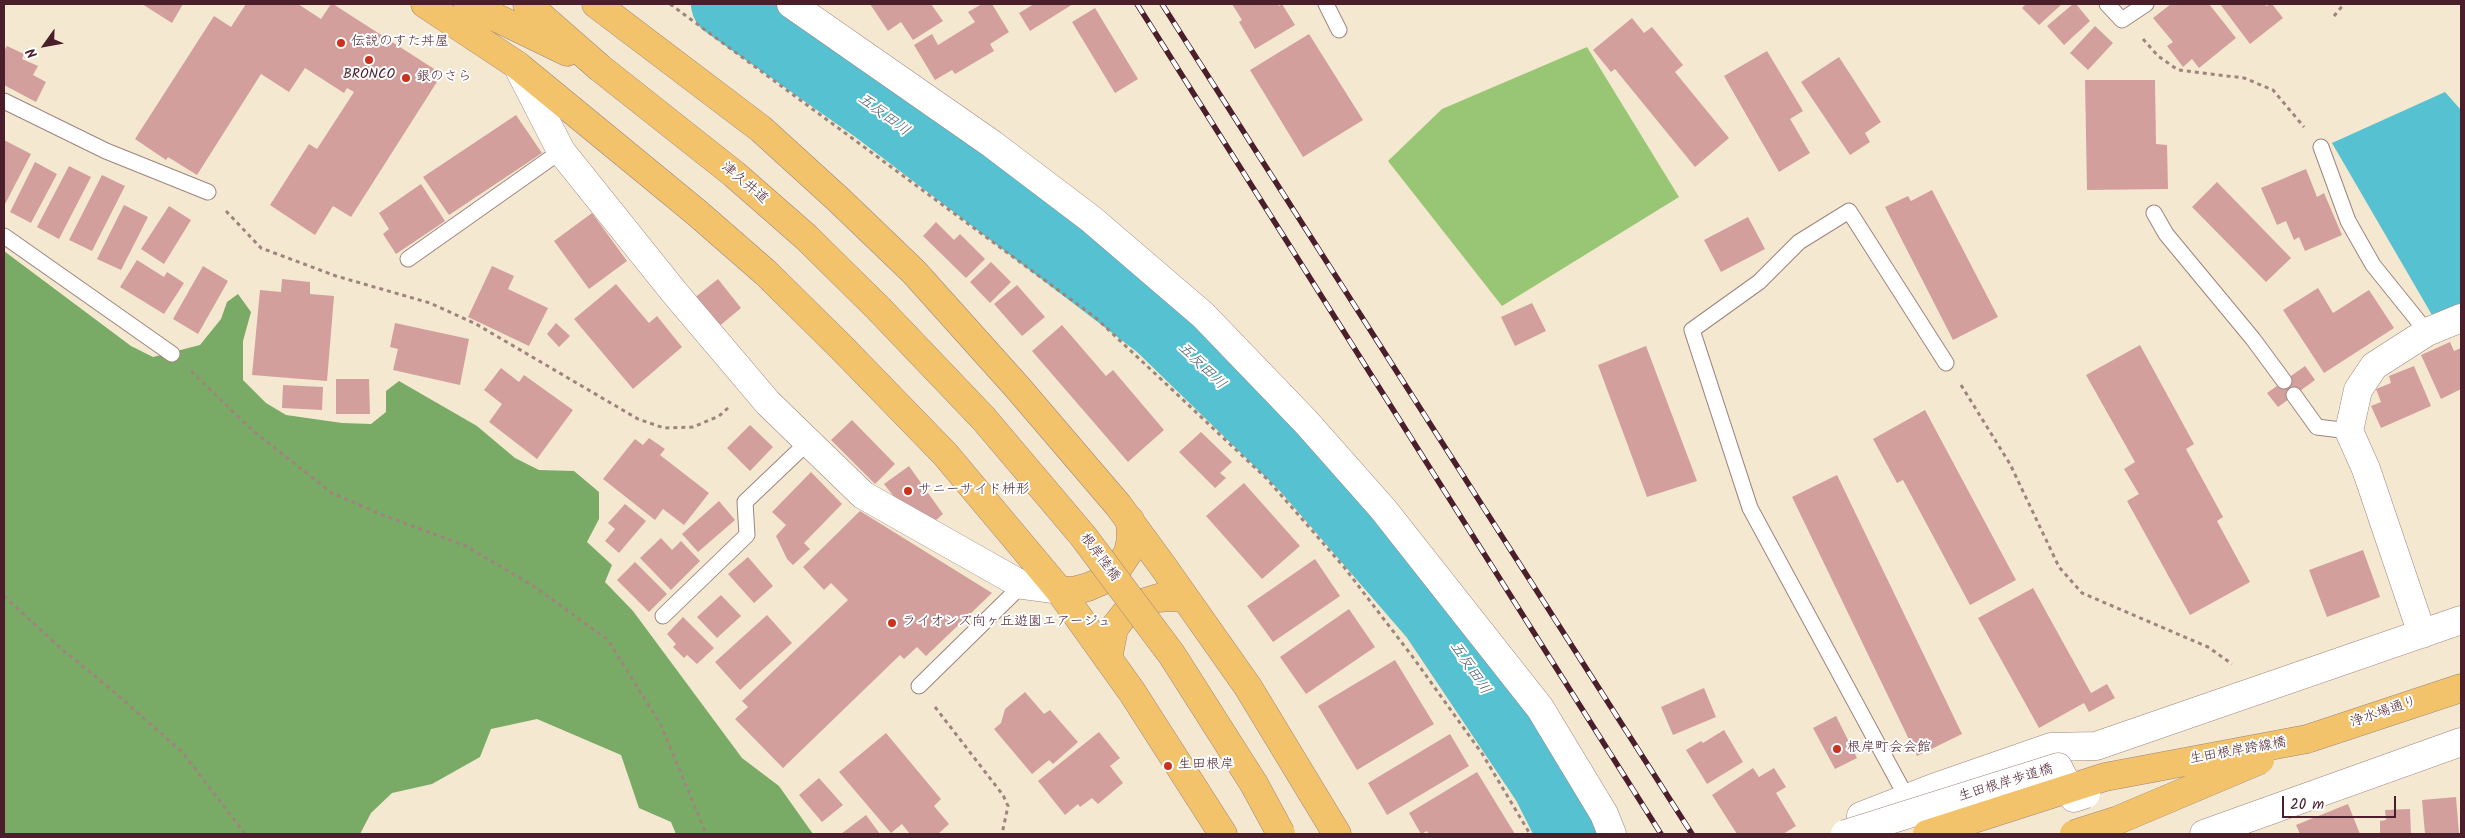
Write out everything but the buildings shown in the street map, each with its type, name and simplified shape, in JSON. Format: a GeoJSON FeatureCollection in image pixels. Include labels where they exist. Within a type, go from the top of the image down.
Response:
{"type":"FeatureCollection","features":[{"type":"Feature","properties":{"kind":"main road"},"geometry":{"type":"LineString","coordinates":[[424,4],[517,65],[696,212],[780,286],[842,347],[945,454],[1059,590],[1138,700],[1223,834]]}},
{"type":"Feature","properties":{"kind":"main road","name":"津久井道"},"geometry":{"type":"LineString","coordinates":[[468,4],[600,68]]}},
{"type":"Feature","properties":{"kind":"main road","name":"津久井道"},"geometry":{"type":"LineString","coordinates":[[527,4],[600,68],[734,174],[806,237],[880,309]]}},
{"type":"Feature","properties":{"kind":"main road"},"geometry":{"type":"LineString","coordinates":[[596,4],[761,130],[839,200],[914,272],[1012,380],[1130,520],[1248,687],[1337,834]]}},
{"type":"Feature","properties":{"kind":"main road","name":"根岸陸橋"},"geometry":{"type":"LineString","coordinates":[[880,309],[984,419],[1083,536],[1172,655],[1254,784],[1281,834]]}},
{"type":"Feature","properties":{"kind":"main road"},"geometry":{"type":"LineString","coordinates":[[1059,590],[1072,591],[1088,587],[1102,581],[1118,568],[1128,553],[1131,539],[1130,520]]}},
{"type":"Feature","properties":{"kind":"main road"},"geometry":{"type":"LineString","coordinates":[[1108,658],[1114,628],[1124,614],[1142,603],[1158,598],[1173,596],[1186,599]]}},
{"type":"Feature","properties":{"kind":"main road","name":"浄水場通り"},"geometry":{"type":"LineString","coordinates":[[2307,739],[2461,688]]}},
{"type":"Feature","properties":{"kind":"main road","name":"生田根岸跨線橋"},"geometry":{"type":"LineString","coordinates":[[1927,834],[2105,777],[2307,739]]}},
{"type":"Feature","properties":{"kind":"main road","name":"生田根岸跨線橋"},"geometry":{"type":"LineString","coordinates":[[2074,834],[2118,820],[2307,739]]}},
{"type":"Feature","properties":{"kind":"street"},"geometry":{"type":"LineString","coordinates":[[791,4],[1008,156],[1091,219],[1203,315],[1306,422],[1383,509],[1534,700],[1604,814],[1612,834]]}},
{"type":"Feature","properties":{"kind":"street"},"geometry":{"type":"LineString","coordinates":[[517,65],[562,152],[674,292],[754,386],[808,442],[864,495],[1022,585],[1059,590]]}},
{"type":"Feature","properties":{"kind":"street"},"geometry":{"type":"LineString","coordinates":[[2422,634],[2366,469],[2350,431],[2358,390],[2374,366],[2427,332],[2461,318]]}},
{"type":"Feature","properties":{"kind":"street"},"geometry":{"type":"LineString","coordinates":[[1858,828],[1907,798],[2051,747],[2096,746],[2461,620]]}},
{"type":"Feature","properties":{"kind":"street"},"geometry":{"type":"LineString","coordinates":[[2205,834],[2461,742]]}},
{"type":"Feature","properties":{"kind":"street","name":"生田根岸歩道橋"},"geometry":{"type":"LineString","coordinates":[[1858,828],[2058,767],[2074,798]]}},
{"type":"Feature","properties":{"kind":"street"},"geometry":{"type":"LineString","coordinates":[[1961,834],[2150,773]]}},
{"type":"Feature","properties":{"kind":"lane"},"geometry":{"type":"LineString","coordinates":[[1326,4],[1340,30]]}},
{"type":"Feature","properties":{"kind":"lane"},"geometry":{"type":"LineString","coordinates":[[2108,4],[2122,20],[2146,4]]}},
{"type":"Feature","properties":{"kind":"lane"},"geometry":{"type":"LineString","coordinates":[[4,101],[106,151],[208,192]]}},
{"type":"Feature","properties":{"kind":"lane"},"geometry":{"type":"LineString","coordinates":[[2321,147],[2348,221],[2373,265],[2427,332]]}},
{"type":"Feature","properties":{"kind":"lane"},"geometry":{"type":"LineString","coordinates":[[408,259],[562,152]]}},
{"type":"Feature","properties":{"kind":"lane"},"geometry":{"type":"LineString","coordinates":[[1907,798],[1750,508],[1692,330],[1759,282],[1799,242],[1849,211],[1946,363]]}},
{"type":"Feature","properties":{"kind":"lane"},"geometry":{"type":"LineString","coordinates":[[2154,213],[2166,234],[2253,339],[2284,381]]}},
{"type":"Feature","properties":{"kind":"lane"},"geometry":{"type":"LineString","coordinates":[[4,236],[172,354]]}},
{"type":"Feature","properties":{"kind":"lane"},"geometry":{"type":"LineString","coordinates":[[2294,395],[2317,427],[2350,431]]}},
{"type":"Feature","properties":{"kind":"lane"},"geometry":{"type":"LineString","coordinates":[[663,616],[747,535],[745,502],[808,442]]}},
{"type":"Feature","properties":{"kind":"lane"},"geometry":{"type":"LineString","coordinates":[[919,686],[1022,585]]}},
{"type":"Feature","properties":{"kind":"path"},"geometry":{"type":"LineString","coordinates":[[670,4],[1096,318],[1267,479],[1344,567],[1412,656],[1483,755],[1530,834]]}},
{"type":"Feature","properties":{"kind":"path"},"geometry":{"type":"LineString","coordinates":[[2334,16],[2344,4]]}},
{"type":"Feature","properties":{"kind":"path"},"geometry":{"type":"LineString","coordinates":[[2122,20],[2132,25],[2158,56],[2178,70],[2244,78],[2273,90],[2321,147]]}},
{"type":"Feature","properties":{"kind":"path"},"geometry":{"type":"LineString","coordinates":[[208,192],[261,248],[336,276],[430,303],[476,324],[638,419],[664,428],[693,427],[719,416],[754,386]]}},
{"type":"Feature","properties":{"kind":"path"},"geometry":{"type":"LineString","coordinates":[[172,354],[253,431],[332,494],[464,545],[535,587],[608,640],[661,725],[706,834]]}},
{"type":"Feature","properties":{"kind":"path"},"geometry":{"type":"LineString","coordinates":[[1946,363],[2010,464],[2059,567],[2082,593],[2208,647],[2240,669]]}},
{"type":"Feature","properties":{"kind":"path"},"geometry":{"type":"LineString","coordinates":[[4,596],[58,646],[114,691],[183,752],[245,834]]}},
{"type":"Feature","properties":{"kind":"path"},"geometry":{"type":"LineString","coordinates":[[919,686],[1003,795],[1008,806],[1002,834]]}},
{"type":"Feature","properties":{"kind":"green space"},"geometry":{"type":"Polygon","coordinates":[[[1587,47],[1679,197],[1502,306],[1388,161],[1442,109],[1587,47]]]}},
{"type":"Feature","properties":{"kind":"green space"},"geometry":{"type":"Polygon","coordinates":[[[4,251],[131,346],[153,357],[200,345],[221,319],[227,302],[238,294],[251,312],[243,341],[243,380],[266,403],[286,415],[342,423],[371,424],[386,412],[386,391],[399,381],[477,426],[515,458],[539,470],[574,471],[599,492],[599,519],[587,542],[612,565],[605,582],[633,611],[742,758],[779,786],[813,834],[676,834],[671,822],[639,808],[621,755],[537,719],[491,729],[480,757],[432,784],[392,793],[371,813],[360,834],[4,834],[4,251]]]}},
{"type":"Feature","properties":{"kind":"water"},"geometry":{"type":"Polygon","coordinates":[[[2445,92],[2461,110],[2461,303],[2432,315],[2332,143],[2445,92]]]}},
{"type":"Feature","properties":{"kind":"waterway","name":"五反田川"},"geometry":{"type":"LineString","coordinates":[[725,4],[876,110],[1159,326],[1305,468],[1434,617],[1546,784],[1571,834]]}},
{"type":"Feature","properties":{"kind":"railway"},"geometry":{"type":"LineString","coordinates":[[1137,4],[1661,834]]}},
{"type":"Feature","properties":{"kind":"railway"},"geometry":{"type":"LineString","coordinates":[[1162,4],[1692,834]]}},
{"type":"Feature","properties":{"kind":"place","name":"伝説のすた丼屋"},"geometry":{"type":"Point","coordinates":[341,43]}},
{"type":"Feature","properties":{"kind":"place","name":"BRONCO"},"geometry":{"type":"Point","coordinates":[369,60]}},
{"type":"Feature","properties":{"kind":"place","name":"銀のさら"},"geometry":{"type":"Point","coordinates":[406,78]}},
{"type":"Feature","properties":{"kind":"place","name":"サニーサイド枡形"},"geometry":{"type":"Point","coordinates":[908,491]}},
{"type":"Feature","properties":{"kind":"place","name":"ライオンズ向ヶ丘遊園エアージュ"},"geometry":{"type":"Point","coordinates":[892,623]}},
{"type":"Feature","properties":{"kind":"place","name":"根岸町会会館"},"geometry":{"type":"Point","coordinates":[1837,749]}},
{"type":"Feature","properties":{"kind":"place","name":"生田根岸"},"geometry":{"type":"Point","coordinates":[1168,766]}}]}
